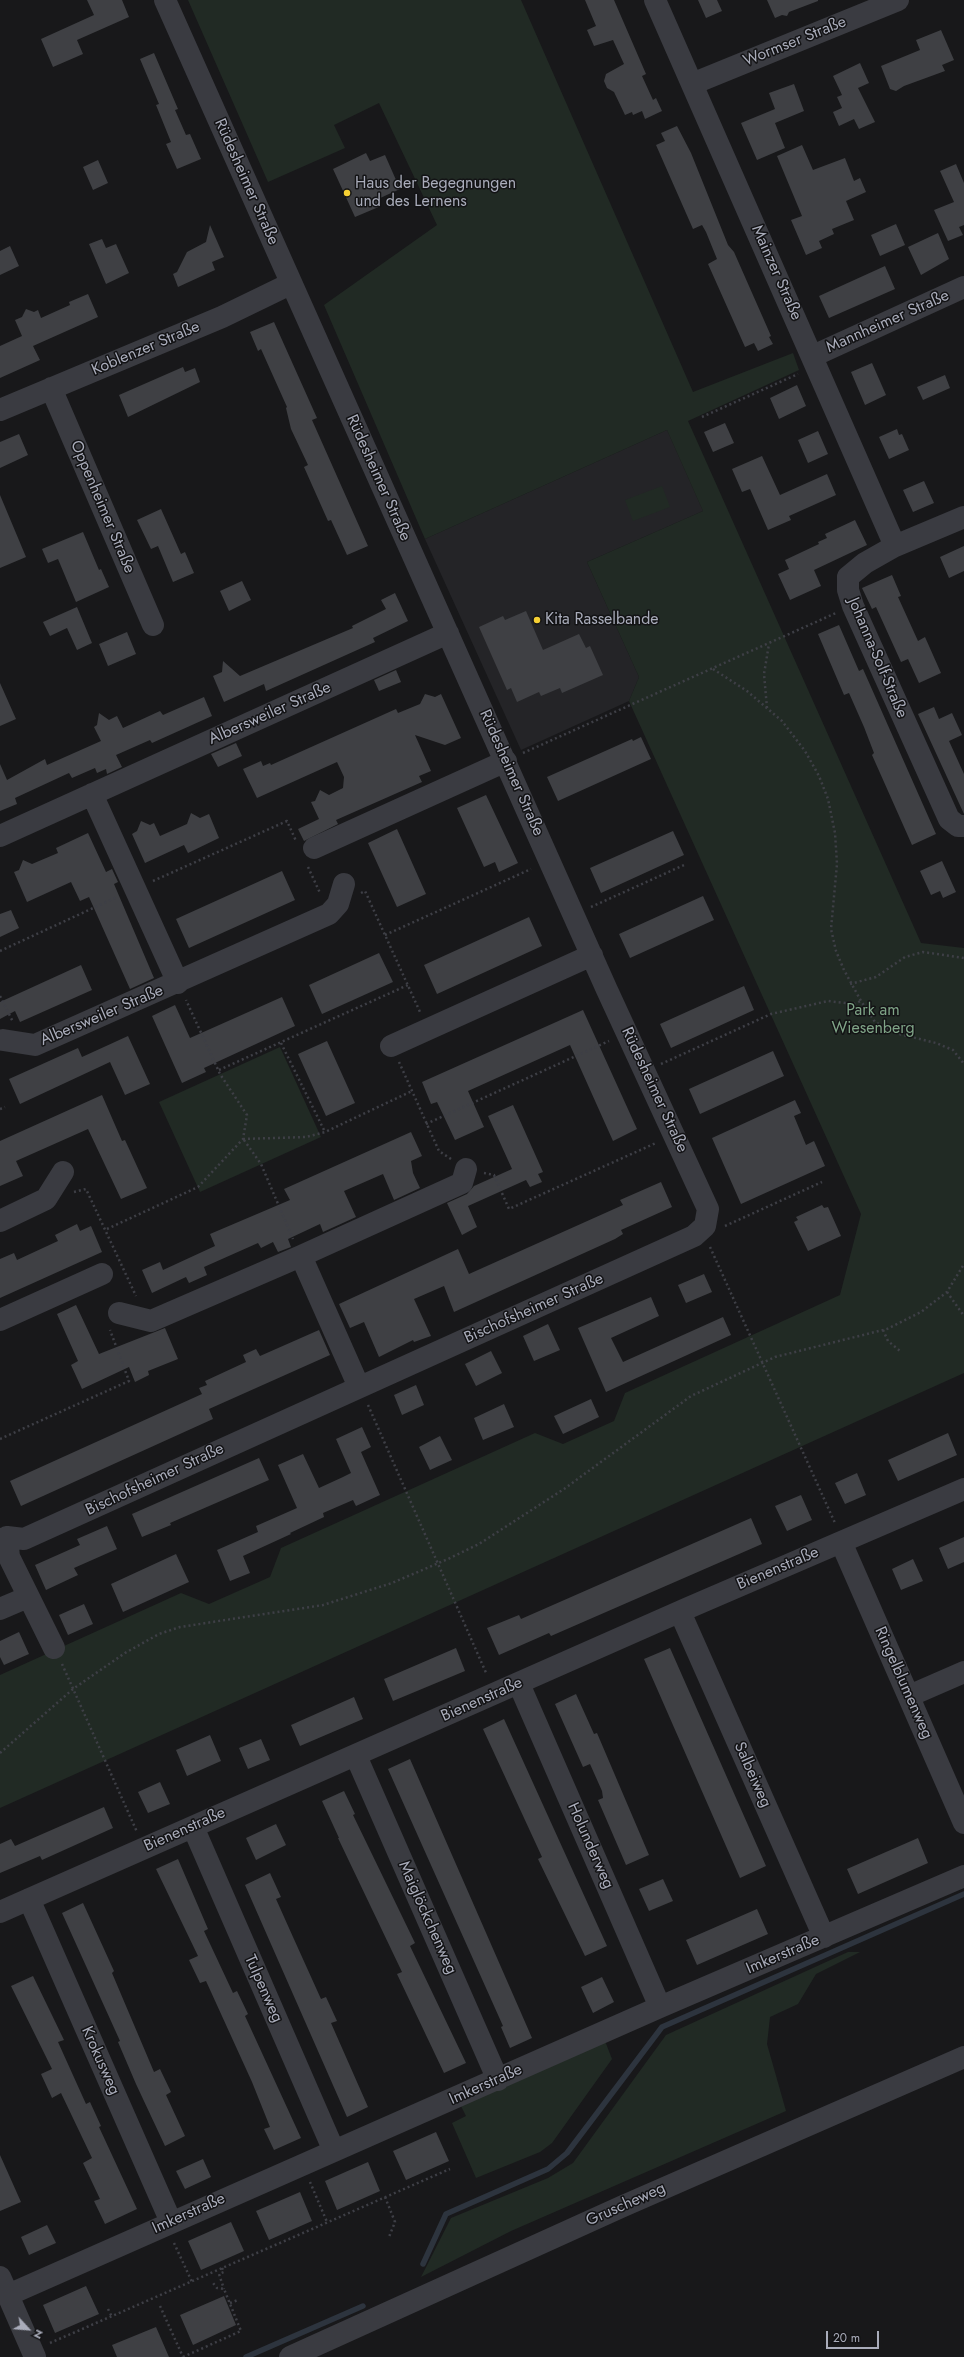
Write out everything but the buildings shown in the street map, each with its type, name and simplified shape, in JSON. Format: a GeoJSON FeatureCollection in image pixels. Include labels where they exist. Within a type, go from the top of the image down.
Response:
{"type":"FeatureCollection","features":[{"type":"Feature","properties":{"kind":"street","name":"Rüdesheimer Straße"},"geometry":{"type":"LineString","coordinates":[[165,0],[290,284],[506,761],[627,1033],[708,1209],[711,1232]]}},
{"type":"Feature","properties":{"kind":"street","name":"Mainzer Straße"},"geometry":{"type":"LineString","coordinates":[[655,0],[815,361],[895,546]]}},
{"type":"Feature","properties":{"kind":"street","name":"Wormser Straße"},"geometry":{"type":"LineString","coordinates":[[692,84],[898,0]]}},
{"type":"Feature","properties":{"kind":"street","name":"Koblenzer Straße"},"geometry":{"type":"LineString","coordinates":[[0,410],[222,317],[290,284]]}},
{"type":"Feature","properties":{"kind":"street","name":"Mannheimer Straße"},"geometry":{"type":"LineString","coordinates":[[815,361],[964,287]]}},
{"type":"Feature","properties":{"kind":"street","name":"Oppenheimer Straße"},"geometry":{"type":"LineString","coordinates":[[51,388],[153,625]]}},
{"type":"Feature","properties":{"kind":"street","name":"Johanna-Solf-Straße"},"geometry":{"type":"LineString","coordinates":[[964,517],[895,546],[865,563],[848,576],[848,590],[853,606],[949,819],[958,826],[964,826]]}},
{"type":"Feature","properties":{"kind":"street","name":"Albersweiler Straße"},"geometry":{"type":"LineString","coordinates":[[0,836],[448,633]]}},
{"type":"Feature","properties":{"kind":"street"},"geometry":{"type":"LineString","coordinates":[[314,848],[506,761]]}},
{"type":"Feature","properties":{"kind":"street","name":"Albersweiler Straße"},"geometry":{"type":"LineString","coordinates":[[92,794],[178,983]]}},
{"type":"Feature","properties":{"kind":"street"},"geometry":{"type":"LineString","coordinates":[[338,904],[344,884]]}},
{"type":"Feature","properties":{"kind":"street","name":"Albersweiler Straße"},"geometry":{"type":"LineString","coordinates":[[9,1041],[35,1045],[178,983],[329,914],[338,904]]}},
{"type":"Feature","properties":{"kind":"street"},"geometry":{"type":"LineString","coordinates":[[391,1046],[592,955]]}},
{"type":"Feature","properties":{"kind":"street"},"geometry":{"type":"LineString","coordinates":[[119,1313],[151,1321],[301,1256],[462,1183],[466,1169]]}},
{"type":"Feature","properties":{"kind":"street"},"geometry":{"type":"LineString","coordinates":[[0,1221],[46,1199],[63,1172]]}},
{"type":"Feature","properties":{"kind":"street","name":"Bischofsheimer Straße"},"geometry":{"type":"LineString","coordinates":[[54,1648],[9,1557],[2,1536],[24,1539],[694,1236],[711,1232]]}},
{"type":"Feature","properties":{"kind":"street"},"geometry":{"type":"LineString","coordinates":[[301,1256],[359,1387]]}},
{"type":"Feature","properties":{"kind":"street"},"geometry":{"type":"LineString","coordinates":[[0,1320],[102,1274]]}},
{"type":"Feature","properties":{"kind":"street","name":"Bienenstraße"},"geometry":{"type":"LineString","coordinates":[[0,1912],[680,1612],[964,1489]]}},
{"type":"Feature","properties":{"kind":"street","name":"Ringelblumenweg"},"geometry":{"type":"LineString","coordinates":[[841,1542],[964,1823]]}},
{"type":"Feature","properties":{"kind":"street"},"geometry":{"type":"LineString","coordinates":[[0,1609],[28,1597]]}},
{"type":"Feature","properties":{"kind":"street","name":"Salbeiweg"},"geometry":{"type":"LineString","coordinates":[[680,1612],[824,1937]]}},
{"type":"Feature","properties":{"kind":"street"},"geometry":{"type":"LineString","coordinates":[[909,1696],[964,1672]]}},
{"type":"Feature","properties":{"kind":"street","name":"Holunderweg"},"geometry":{"type":"LineString","coordinates":[[519,1684],[660,2007]]}},
{"type":"Feature","properties":{"kind":"street","name":"Maiglöckchenweg"},"geometry":{"type":"LineString","coordinates":[[356,1756],[498,2080]]}},
{"type":"Feature","properties":{"kind":"street","name":"Tulpenweg"},"geometry":{"type":"LineString","coordinates":[[193,1827],[334,2151]]}},
{"type":"Feature","properties":{"kind":"street","name":"Imkerstraße"},"geometry":{"type":"LineString","coordinates":[[4,2286],[169,2223],[498,2080],[660,2007],[964,1876]]}},
{"type":"Feature","properties":{"kind":"street","name":"Krokusweg"},"geometry":{"type":"LineString","coordinates":[[29,1899],[169,2223]]}},
{"type":"Feature","properties":{"kind":"street","name":"Gruscheweg"},"geometry":{"type":"LineString","coordinates":[[290,2357],[621,2207],[964,2057]]}},
{"type":"Feature","properties":{"kind":"street"},"geometry":{"type":"LineString","coordinates":[[4,2286],[40,2351]]}},
{"type":"Feature","properties":{"kind":"path"},"geometry":{"type":"LineString","coordinates":[[702,418],[815,361]]}},
{"type":"Feature","properties":{"kind":"path"},"geometry":{"type":"LineString","coordinates":[[506,761],[853,606]]}},
{"type":"Feature","properties":{"kind":"path"},"geometry":{"type":"LineString","coordinates":[[768,708],[764,674],[769,643]]}},
{"type":"Feature","properties":{"kind":"path"},"geometry":{"type":"LineString","coordinates":[[713,669],[747,691],[782,720],[805,751],[819,776],[828,799],[835,833],[837,864],[831,929],[836,951],[850,984],[875,1022],[895,1034],[936,1043],[953,1050],[964,1064]]}},
{"type":"Feature","properties":{"kind":"path"},"geometry":{"type":"LineString","coordinates":[[385,935],[550,861]]}},
{"type":"Feature","properties":{"kind":"path"},"geometry":{"type":"LineString","coordinates":[[589,908],[684,865]]}},
{"type":"Feature","properties":{"kind":"path"},"geometry":{"type":"LineString","coordinates":[[338,904],[365,892],[427,1029]]}},
{"type":"Feature","properties":{"kind":"path"},"geometry":{"type":"LineString","coordinates":[[850,984],[876,977],[905,957],[923,952],[964,958]]}},
{"type":"Feature","properties":{"kind":"path","name":"Albersweiler Straße"},"geometry":{"type":"LineString","coordinates":[[178,983],[220,1074],[247,1115],[243,1140]]}},
{"type":"Feature","properties":{"kind":"path"},"geometry":{"type":"LineString","coordinates":[[219,1070],[408,985]]}},
{"type":"Feature","properties":{"kind":"path"},"geometry":{"type":"LineString","coordinates":[[0,996],[16,1030],[9,1041]]}},
{"type":"Feature","properties":{"kind":"path"},"geometry":{"type":"LineString","coordinates":[[659,1065],[771,1014],[804,1005],[828,1001],[854,1004],[861,1001]]}},
{"type":"Feature","properties":{"kind":"path"},"geometry":{"type":"LineString","coordinates":[[426,1124],[627,1033]]}},
{"type":"Feature","properties":{"kind":"path"},"geometry":{"type":"LineString","coordinates":[[281,1043],[325,1132]]}},
{"type":"Feature","properties":{"kind":"path"},"geometry":{"type":"LineString","coordinates":[[391,1046],[439,1151],[466,1169],[494,1175],[509,1208],[674,1134]]}},
{"type":"Feature","properties":{"kind":"path"},"geometry":{"type":"LineString","coordinates":[[107,1229],[198,1187],[243,1140],[306,1138],[325,1132],[412,1091]]}},
{"type":"Feature","properties":{"kind":"path"},"geometry":{"type":"LineString","coordinates":[[0,1109],[6,1106]]}},
{"type":"Feature","properties":{"kind":"path"},"geometry":{"type":"LineString","coordinates":[[243,1140],[261,1164],[301,1256]]}},
{"type":"Feature","properties":{"kind":"path"},"geometry":{"type":"LineString","coordinates":[[822,1182],[711,1232],[762,1362],[837,1528],[841,1542]]}},
{"type":"Feature","properties":{"kind":"path"},"geometry":{"type":"LineString","coordinates":[[46,1199],[86,1189],[107,1229],[134,1293],[151,1321]]}},
{"type":"Feature","properties":{"kind":"path"},"geometry":{"type":"LineString","coordinates":[[0,1753],[73,1689],[125,1653],[159,1634],[180,1627],[323,1605],[392,1583],[439,1563],[479,1544],[564,1489],[691,1396],[762,1362],[883,1330],[921,1312],[947,1292],[964,1264]]}},
{"type":"Feature","properties":{"kind":"path"},"geometry":{"type":"LineString","coordinates":[[947,1292],[964,1316]]}},
{"type":"Feature","properties":{"kind":"path"},"geometry":{"type":"LineString","coordinates":[[0,1439],[129,1381],[110,1331],[119,1313]]}},
{"type":"Feature","properties":{"kind":"path"},"geometry":{"type":"LineString","coordinates":[[883,1330],[888,1341],[900,1351]]}},
{"type":"Feature","properties":{"kind":"path"},"geometry":{"type":"LineString","coordinates":[[359,1387],[439,1563],[489,1681]]}},
{"type":"Feature","properties":{"kind":"path"},"geometry":{"type":"LineString","coordinates":[[54,1648],[143,1849]]}},
{"type":"Feature","properties":{"kind":"path"},"geometry":{"type":"LineString","coordinates":[[302,2165],[327,2222]]}},
{"type":"Feature","properties":{"kind":"path"},"geometry":{"type":"LineString","coordinates":[[40,2351],[222,2268],[450,2169]]}},
{"type":"Feature","properties":{"kind":"path"},"geometry":{"type":"LineString","coordinates":[[385,2197],[395,2222],[390,2237]]}},
{"type":"Feature","properties":{"kind":"path"},"geometry":{"type":"LineString","coordinates":[[169,2223],[192,2282]]}},
{"type":"Feature","properties":{"kind":"path"},"geometry":{"type":"LineString","coordinates":[[160,2306],[183,2357],[241,2332],[219,2274],[224,2272],[222,2268]]}},
{"type":"Feature","properties":{"kind":"path"},"geometry":{"type":"LineString","coordinates":[[213,2283],[216,2288],[224,2289]]}},
{"type":"Feature","properties":{"kind":"path"},"geometry":{"type":"LineString","coordinates":[[230,2303],[238,2300]]}},
{"type":"Feature","properties":{"kind":"path"},"geometry":{"type":"LineString","coordinates":[[108,2309],[112,2317]]}},
{"type":"Feature","properties":{"kind":"shaded area","name":"Kita Rasselbande"},"geometry":{"type":"Polygon","coordinates":[[[667,430],[703,511],[587,562],[639,677],[629,701],[521,750],[425,539],[667,430]]]}},
{"type":"Feature","properties":{"kind":"green space","name":"Park am Wiesenberg"},"geometry":{"type":"Polygon","coordinates":[[[188,0],[521,0],[693,392],[793,353],[799,370],[688,421],[921,943],[964,948],[964,1373],[0,1808],[0,1675],[181,1593],[209,1604],[270,1577],[281,1548],[535,1433],[563,1444],[614,1421],[625,1393],[840,1295],[861,1214],[629,701],[639,677],[587,562],[703,511],[667,430],[425,539],[324,305],[437,225],[379,103],[334,125],[345,148],[268,182],[188,0]]]}},
{"type":"Feature","properties":{"kind":"green space"},"geometry":{"type":"Polygon","coordinates":[[[662,486],[670,507],[633,521],[625,500],[662,486]]]}},
{"type":"Feature","properties":{"kind":"green space"},"geometry":{"type":"Polygon","coordinates":[[[280,1047],[321,1137],[200,1192],[159,1102],[280,1047]]]}},
{"type":"Feature","properties":{"kind":"green space"},"geometry":{"type":"Polygon","coordinates":[[[848,1952],[860,1952],[816,1974],[798,2004],[770,2017],[767,2044],[786,2111],[511,2231],[421,2277],[451,2218],[548,2178],[573,2163],[666,2035],[848,1952]]]}},
{"type":"Feature","properties":{"kind":"green space"},"geometry":{"type":"Polygon","coordinates":[[[605,2041],[612,2059],[552,2143],[540,2152],[476,2178],[452,2123],[466,2116],[460,2104],[605,2041]]]}},
{"type":"Feature","properties":{"kind":"waterway"},"geometry":{"type":"LineString","coordinates":[[423,2264],[446,2214],[548,2169],[567,2153],[662,2027],[964,1894]]}},
{"type":"Feature","properties":{"kind":"waterway"},"geometry":{"type":"LineString","coordinates":[[246,2357],[363,2306]]}},
{"type":"Feature","properties":{"kind":"place","name":"Haus der Begegnungen und des Lernens"},"geometry":{"type":"Point","coordinates":[347,193]}},
{"type":"Feature","properties":{"kind":"place","name":"Kita Rasselbande"},"geometry":{"type":"Point","coordinates":[537,620]}}]}
